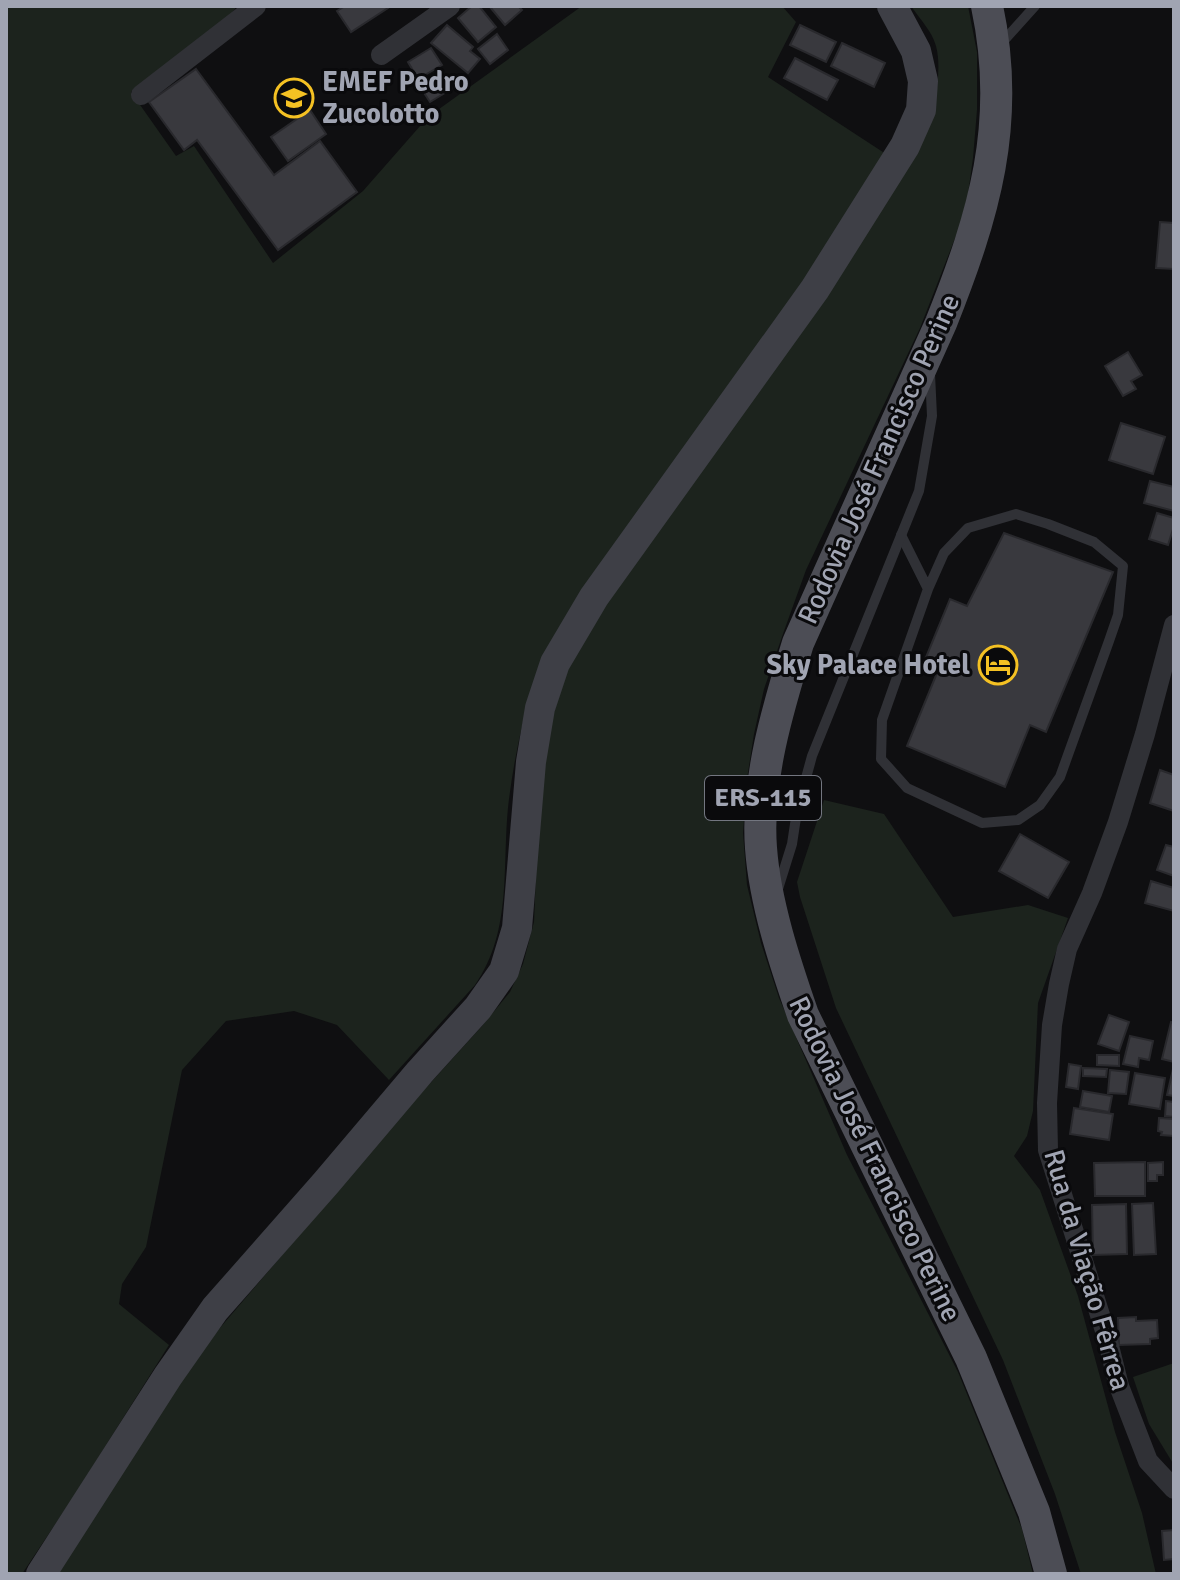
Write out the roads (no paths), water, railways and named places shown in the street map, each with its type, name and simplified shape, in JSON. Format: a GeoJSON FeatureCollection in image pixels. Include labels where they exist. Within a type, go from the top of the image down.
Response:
{"type":"FeatureCollection","features":[{"type":"Feature","properties":{"kind":"main road"},"geometry":{"type":"LineString","coordinates":[[41,1574],[168,1376],[215,1309],[478,1008],[504,971],[517,928],[531,762],[540,708],[555,663],[594,597],[815,289],[905,146],[921,110],[923,81],[916,51],[892,6]]}},
{"type":"Feature","properties":{"kind":"main road","name":"Rodovia José Francisco Perine"},"geometry":{"type":"LineString","coordinates":[[987,6],[998,89],[988,182],[962,270],[798,643],[781,696],[769,751],[762,803],[761,848],[771,910],[803,1015],[971,1358],[1034,1512],[1051,1574]]}},
{"type":"Feature","properties":{"kind":"street"},"geometry":{"type":"LineString","coordinates":[[141,95],[256,6]]}},
{"type":"Feature","properties":{"kind":"street"},"geometry":{"type":"LineString","coordinates":[[381,55],[450,6]]}},
{"type":"Feature","properties":{"kind":"street","name":"Rua da Viação Fêrrea"},"geometry":{"type":"LineString","coordinates":[[1174,625],[1118,822],[1067,949],[1052,1025],[1047,1103],[1048,1150],[1102,1321],[1119,1386],[1148,1461],[1174,1489]]}},
{"type":"Feature","properties":{"kind":"lane"},"geometry":{"type":"LineString","coordinates":[[995,51],[1035,6]]}},
{"type":"Feature","properties":{"kind":"lane"},"geometry":{"type":"LineString","coordinates":[[771,910],[792,844],[797,811],[812,756],[919,491],[932,416],[929,348]]}},
{"type":"Feature","properties":{"kind":"lane"},"geometry":{"type":"LineString","coordinates":[[901,535],[928,589],[882,720],[881,759],[907,788],[982,823],[1018,820],[1040,805],[1060,777],[1118,615],[1123,566],[1094,542],[1016,514],[968,528],[944,553],[928,589]]}},
{"type":"Feature","properties":{"kind":"place","name":"EMEF Pedro Zucolotto"},"geometry":{"type":"Point","coordinates":[294,98]}},
{"type":"Feature","properties":{"kind":"place","name":"Sky Palace Hotel"},"geometry":{"type":"Point","coordinates":[998,665]}}]}
